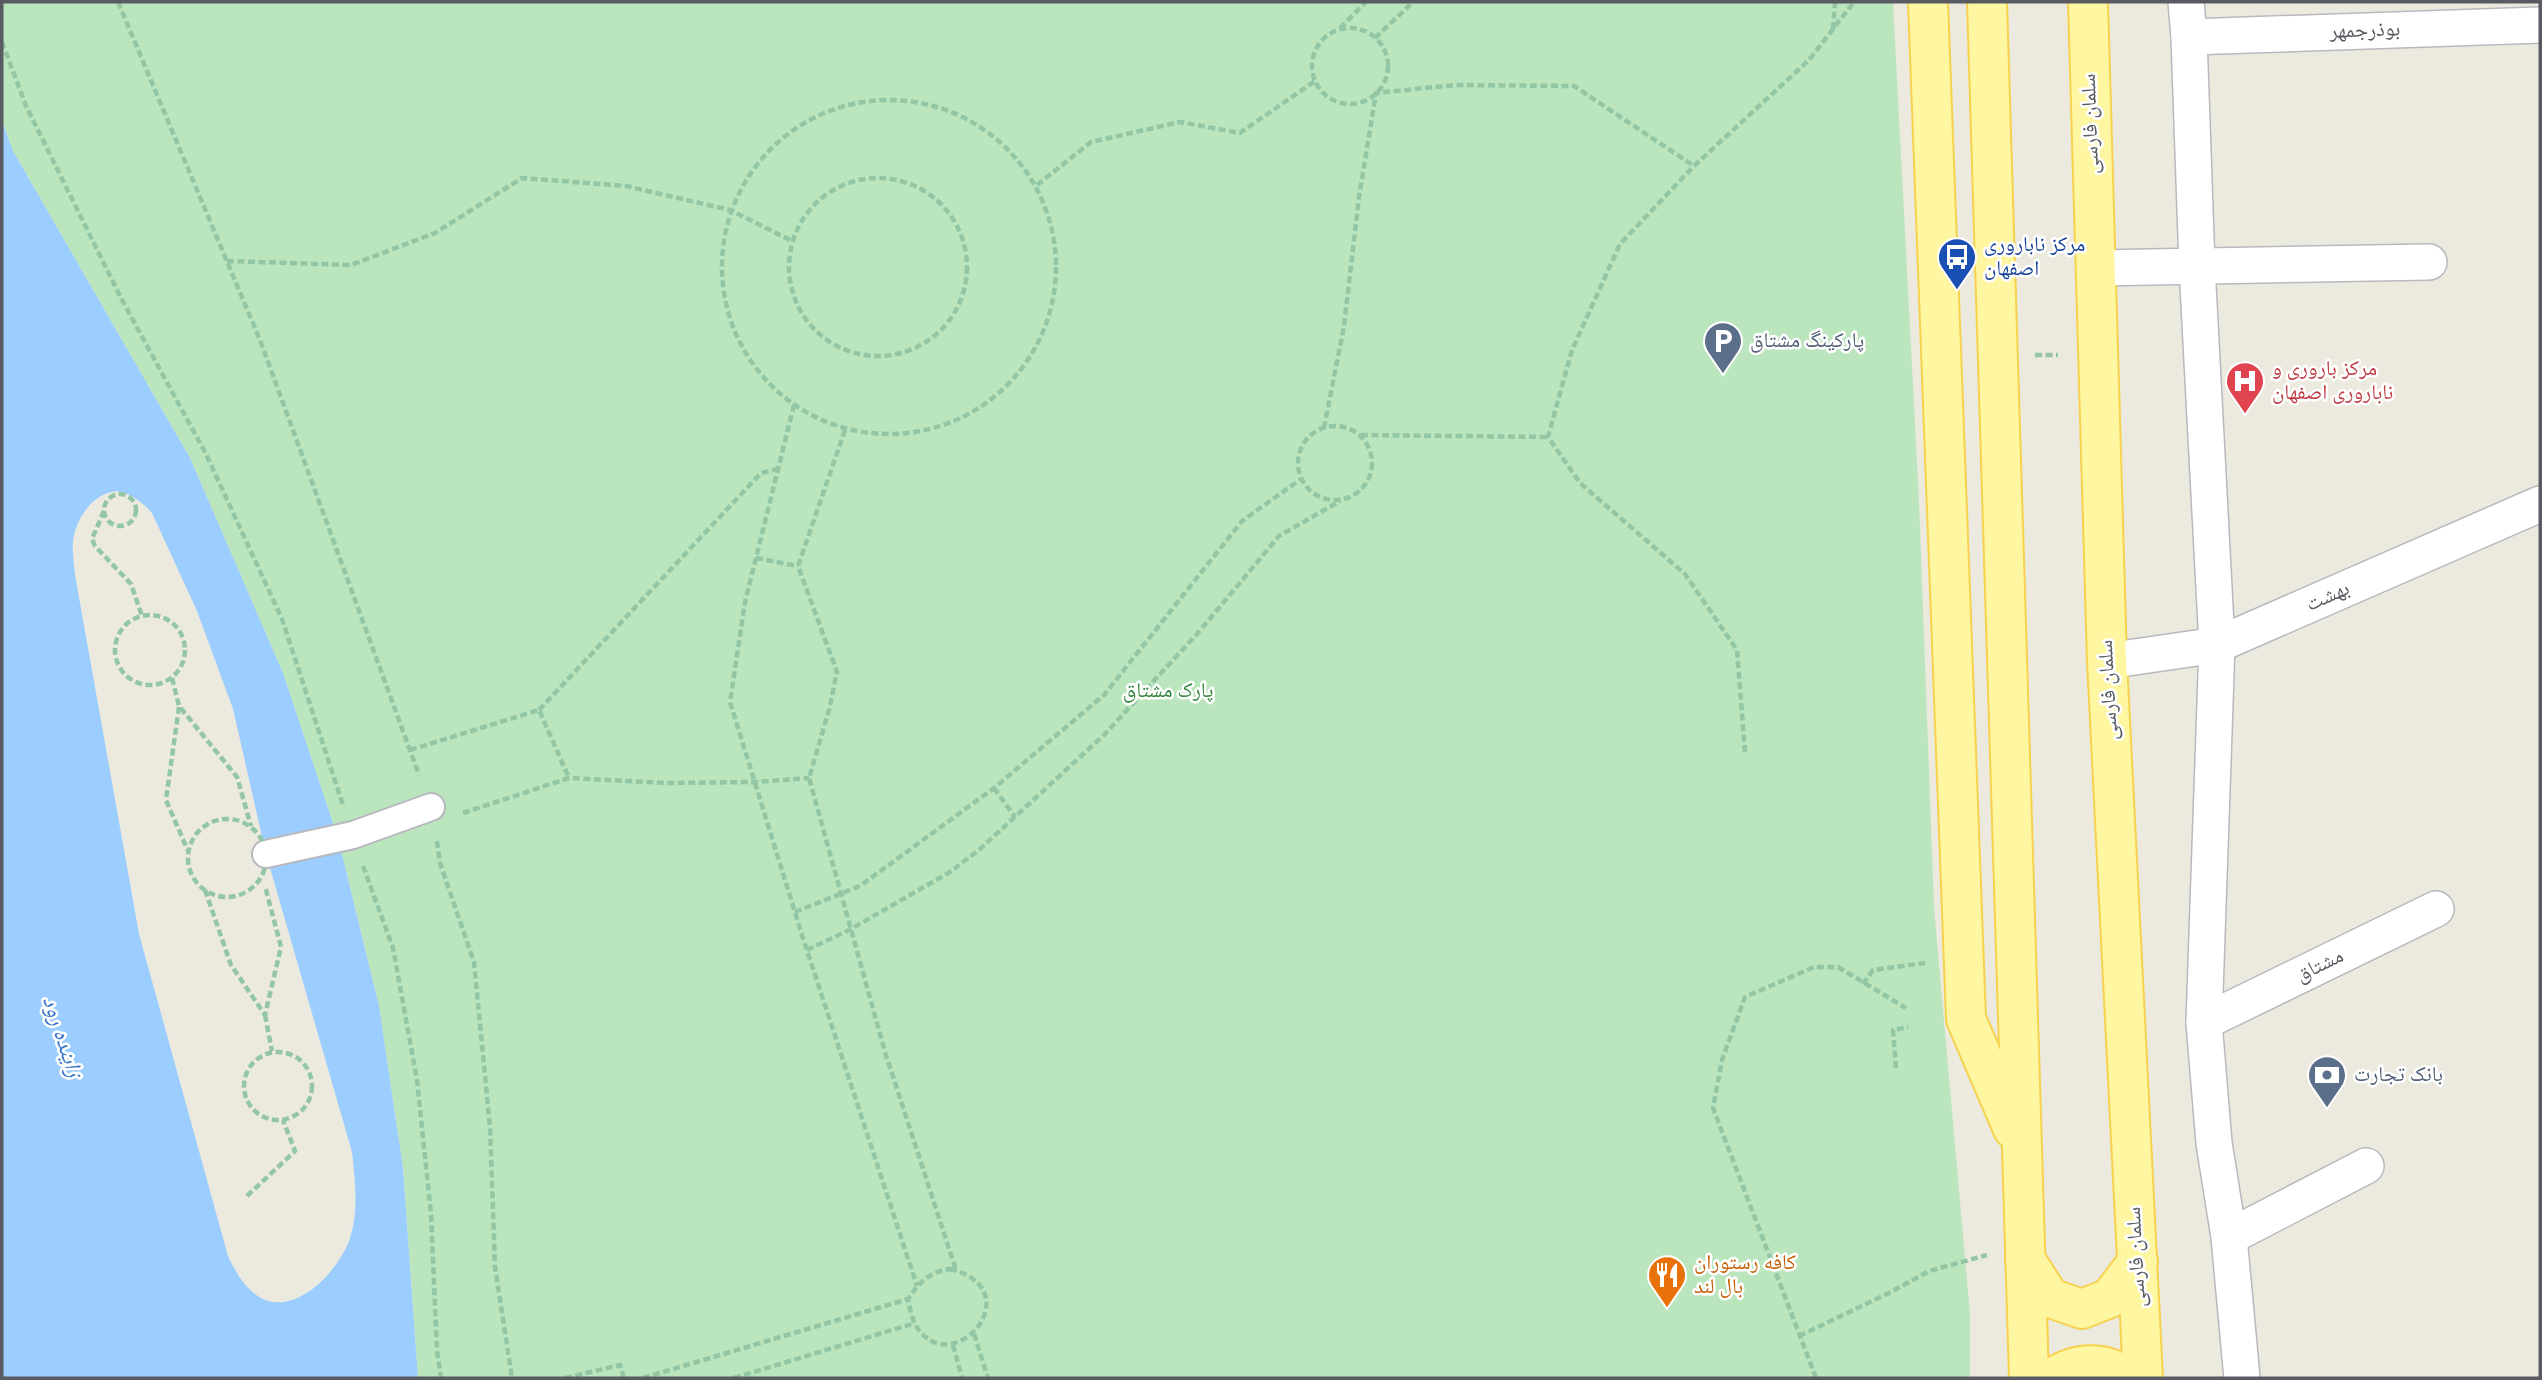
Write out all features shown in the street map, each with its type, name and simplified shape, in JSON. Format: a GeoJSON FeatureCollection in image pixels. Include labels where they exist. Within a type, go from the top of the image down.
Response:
{"type":"FeatureCollection","features":[{"type":"Feature","properties":{"kind":"main road"},"geometry":{"type":"LineString","coordinates":[[1928,2],[1966,1018],[2022,1150]]}},
{"type":"Feature","properties":{"kind":"main road"},"geometry":{"type":"LineString","coordinates":[[1987,2],[2029,1378]]}},
{"type":"Feature","properties":{"kind":"main road","name":"سلمان فارسی"},"geometry":{"type":"LineString","coordinates":[[2088,2],[2107,661],[2143,1378]]}},
{"type":"Feature","properties":{"kind":"main road"},"geometry":{"type":"LineString","coordinates":[[2025,1251],[2050,1298],[2082,1309],[2110,1298],[2138,1261]]}},
{"type":"Feature","properties":{"kind":"main road"},"geometry":{"type":"LineString","coordinates":[[2053,1378],[2066,1368],[2097,1364],[2127,1378]]}},
{"type":"Feature","properties":{"kind":"street"},"geometry":{"type":"LineString","coordinates":[[2186,2],[2217,645],[2204,1023],[2214,1143],[2229,1237],[2242,1378]]}},
{"type":"Feature","properties":{"kind":"street","name":"بوذرجمهر"},"geometry":{"type":"LineString","coordinates":[[2189,37],[2415,15],[2540,25]]}},
{"type":"Feature","properties":{"kind":"street"},"geometry":{"type":"LineString","coordinates":[[2095,268],[2429,262]]}},
{"type":"Feature","properties":{"kind":"street","name":"بهشت"},"geometry":{"type":"LineString","coordinates":[[2107,661],[2217,645],[2540,504]]}},
{"type":"Feature","properties":{"kind":"street"},"geometry":{"type":"LineString","coordinates":[[264,864],[345,836],[432,815]]}},
{"type":"Feature","properties":{"kind":"street","name":"مشتاق"},"geometry":{"type":"LineString","coordinates":[[2204,1023],[2436,909]]}},
{"type":"Feature","properties":{"kind":"street"},"geometry":{"type":"LineString","coordinates":[[2229,1237],[2366,1166]]}},
{"type":"Feature","properties":{"kind":"path"},"geometry":{"type":"LineString","coordinates":[[118,2],[260,341],[432,815],[440,863],[474,962],[490,1127],[495,1267],[512,1378]]}},
{"type":"Feature","properties":{"kind":"path"},"geometry":{"type":"LineString","coordinates":[[1339,30],[1366,2]]}},
{"type":"Feature","properties":{"kind":"path"},"geometry":{"type":"LineString","coordinates":[[1375,38],[1413,2]]}},
{"type":"Feature","properties":{"kind":"path"},"geometry":{"type":"LineString","coordinates":[[1833,29],[1835,2]]}},
{"type":"Feature","properties":{"kind":"path"},"geometry":{"type":"LineString","coordinates":[[1548,436],[1572,350],[1620,244],[1695,166],[1809,60],[1854,2]]}},
{"type":"Feature","properties":{"kind":"path"},"geometry":{"type":"LineString","coordinates":[[1324,428],[1344,326],[1359,197],[1376,93],[1387,72],[1387,60],[1375,38],[1352,28],[1327,35],[1318,45],[1312,69],[1321,91],[1342,103],[1354,104],[1376,93],[1455,85],[1574,86],[1695,166]]}},
{"type":"Feature","properties":{"kind":"path"},"geometry":{"type":"LineString","coordinates":[[2,42],[32,119],[122,300],[206,454],[282,619],[345,836],[393,947],[417,1080],[431,1214],[437,1351],[441,1378]]}},
{"type":"Feature","properties":{"kind":"path"},"geometry":{"type":"LineString","coordinates":[[1037,186],[1091,142],[1180,122],[1240,133],[1315,81]]}},
{"type":"Feature","properties":{"kind":"path"},"geometry":{"type":"LineString","coordinates":[[901,98],[954,111],[1002,141],[1037,186],[1056,239],[1056,295],[1038,348],[1003,392],[956,423],[901,436],[845,430],[794,405],[754,367],[728,319],[720,264],[730,210],[756,162],[797,125],[846,103],[901,98]]}},
{"type":"Feature","properties":{"kind":"path"},"geometry":{"type":"LineString","coordinates":[[227,261],[351,265],[435,233],[522,178],[626,186],[730,210],[792,241]]}},
{"type":"Feature","properties":{"kind":"path"},"geometry":{"type":"LineString","coordinates":[[883,178],[912,184],[937,200],[956,222],[966,250],[967,279],[958,308],[941,331],[917,348],[889,356],[860,354],[832,344],[810,325],[794,299],[789,270],[792,241],[806,214],[827,193],[853,181],[883,178]]}},
{"type":"Feature","properties":{"kind":"path"},"geometry":{"type":"LineString","coordinates":[[794,405],[745,602],[730,702],[807,950],[917,1286]]}},
{"type":"Feature","properties":{"kind":"path"},"geometry":{"type":"LineString","coordinates":[[1340,501],[1316,496],[1307,489],[1297,467],[1303,442],[1312,433],[1324,428],[1337,425],[1360,435],[1548,436]]}},
{"type":"Feature","properties":{"kind":"path"},"geometry":{"type":"LineString","coordinates":[[845,430],[798,566],[837,673],[809,778],[885,1052],[956,1270]]}},
{"type":"Feature","properties":{"kind":"path"},"geometry":{"type":"LineString","coordinates":[[807,950],[851,929],[950,872],[1015,817],[1104,734],[1197,634],[1279,536],[1361,491],[1372,470],[1373,458],[1360,435]]}},
{"type":"Feature","properties":{"kind":"path"},"geometry":{"type":"LineString","coordinates":[[1548,436],[1580,482],[1685,574],[1737,650],[1745,752]]}},
{"type":"Feature","properties":{"kind":"path"},"geometry":{"type":"LineString","coordinates":[[410,750],[539,710],[761,473],[778,469]]}},
{"type":"Feature","properties":{"kind":"path"},"geometry":{"type":"LineString","coordinates":[[795,912],[860,886],[993,788],[1104,695],[1242,521],[1301,479]]}},
{"type":"Feature","properties":{"kind":"path"},"geometry":{"type":"LineString","coordinates":[[104,511],[109,521],[118,526],[133,520],[136,510],[130,497],[120,494],[110,497],[104,511],[92,540],[131,584],[142,616]]}},
{"type":"Feature","properties":{"kind":"path"},"geometry":{"type":"LineString","coordinates":[[755,558],[798,566]]}},
{"type":"Feature","properties":{"kind":"path"},"geometry":{"type":"LineString","coordinates":[[142,616],[166,618],[182,635],[185,647],[180,670],[172,678],[150,685],[129,677],[121,669],[116,649],[117,638],[123,628],[142,616]]}},
{"type":"Feature","properties":{"kind":"path"},"geometry":{"type":"LineString","coordinates":[[172,678],[179,706],[166,800],[188,851],[191,873],[205,890],[231,965],[265,1015],[272,1052]]}},
{"type":"Feature","properties":{"kind":"path"},"geometry":{"type":"LineString","coordinates":[[179,706],[237,778],[251,827],[264,844],[264,864],[281,947],[265,1015]]}},
{"type":"Feature","properties":{"kind":"path"},"geometry":{"type":"LineString","coordinates":[[539,710],[569,778]]}},
{"type":"Feature","properties":{"kind":"path"},"geometry":{"type":"LineString","coordinates":[[432,815],[569,778],[666,783],[755,782],[809,778]]}},
{"type":"Feature","properties":{"kind":"path"},"geometry":{"type":"LineString","coordinates":[[993,788],[1015,817]]}},
{"type":"Feature","properties":{"kind":"path"},"geometry":{"type":"LineString","coordinates":[[188,851],[192,839],[201,828],[212,821],[225,818],[239,820],[251,827]]}},
{"type":"Feature","properties":{"kind":"path"},"geometry":{"type":"LineString","coordinates":[[205,890],[215,895],[237,896],[256,884],[264,864]]}},
{"type":"Feature","properties":{"kind":"path"},"geometry":{"type":"LineString","coordinates":[[1863,984],[1873,970],[1905,965]]}},
{"type":"Feature","properties":{"kind":"path"},"geometry":{"type":"LineString","coordinates":[[1816,1378],[1713,1108],[1722,1060],[1745,997],[1814,967],[1838,967],[1906,1008]]}},
{"type":"Feature","properties":{"kind":"path"},"geometry":{"type":"LineString","coordinates":[[1896,1068],[1893,1030],[1908,1027]]}},
{"type":"Feature","properties":{"kind":"path"},"geometry":{"type":"LineString","coordinates":[[283,1051],[293,1055],[309,1070],[313,1080],[309,1102],[302,1111],[283,1120],[260,1115],[251,1107],[244,1085],[252,1063],[261,1055],[283,1051]]}},
{"type":"Feature","properties":{"kind":"path"},"geometry":{"type":"LineString","coordinates":[[247,1196],[295,1151],[283,1120]]}},
{"type":"Feature","properties":{"kind":"path"},"geometry":{"type":"LineString","coordinates":[[1799,1336],[1929,1271],[2025,1251]]}},
{"type":"Feature","properties":{"kind":"path"},"geometry":{"type":"LineString","coordinates":[[643,1378],[908,1298],[925,1277],[937,1271],[956,1270],[974,1279],[982,1289],[986,1301],[982,1325],[964,1341],[953,1345],[930,1340],[920,1332],[915,1323],[908,1298]]}},
{"type":"Feature","properties":{"kind":"path"},"geometry":{"type":"LineString","coordinates":[[734,1378],[915,1323]]}},
{"type":"Feature","properties":{"kind":"path"},"geometry":{"type":"LineString","coordinates":[[974,1334],[988,1378]]}},
{"type":"Feature","properties":{"kind":"path"},"geometry":{"type":"LineString","coordinates":[[953,1345],[962,1378]]}},
{"type":"Feature","properties":{"kind":"path"},"geometry":{"type":"LineString","coordinates":[[565,1378],[620,1365],[624,1378]]}},
{"type":"Feature","properties":{"kind":"green space","name":"پارک مشتاق"},"geometry":{"type":"Polygon","coordinates":[[[2,2],[1893,2],[1919,501],[1934,908],[1970,1314],[1970,1378],[418,1378],[403,1168],[379,1006],[338,838],[283,673],[190,458],[13,151],[2,121],[2,2]]]}},
{"type":"Feature","properties":{"kind":"water","name":"زاینده رود"},"geometry":{"type":"Polygon","coordinates":[[[2,121],[13,151],[190,458],[283,673],[338,838],[379,1006],[403,1168],[418,1378],[2,1378],[2,121]],[[122,492],[100,496],[87,508],[75,532],[73,549],[75,575],[139,934],[228,1256],[241,1279],[255,1294],[275,1302],[289,1301],[315,1287],[327,1276],[345,1250],[353,1228],[355,1206],[352,1152],[266,854],[233,709],[197,611],[152,513],[136,499],[122,492]]]}},
{"type":"Feature","properties":{"kind":"place","name":"مرکز ناباروری اصفهان"},"geometry":{"type":"Point","coordinates":[1957,291]}},
{"type":"Feature","properties":{"kind":"place","name":"پارکینگ مشتاق"},"geometry":{"type":"Point","coordinates":[1723,375]}},
{"type":"Feature","properties":{"kind":"place","name":"مرکز باروری و ناباروری اصفهان"},"geometry":{"type":"Point","coordinates":[2245,415]}},
{"type":"Feature","properties":{"kind":"place","name":"بانک تجارت"},"geometry":{"type":"Point","coordinates":[2327,1109]}},
{"type":"Feature","properties":{"kind":"place","name":"کافه رستوران بال لند"},"geometry":{"type":"Point","coordinates":[1667,1309]}}]}
